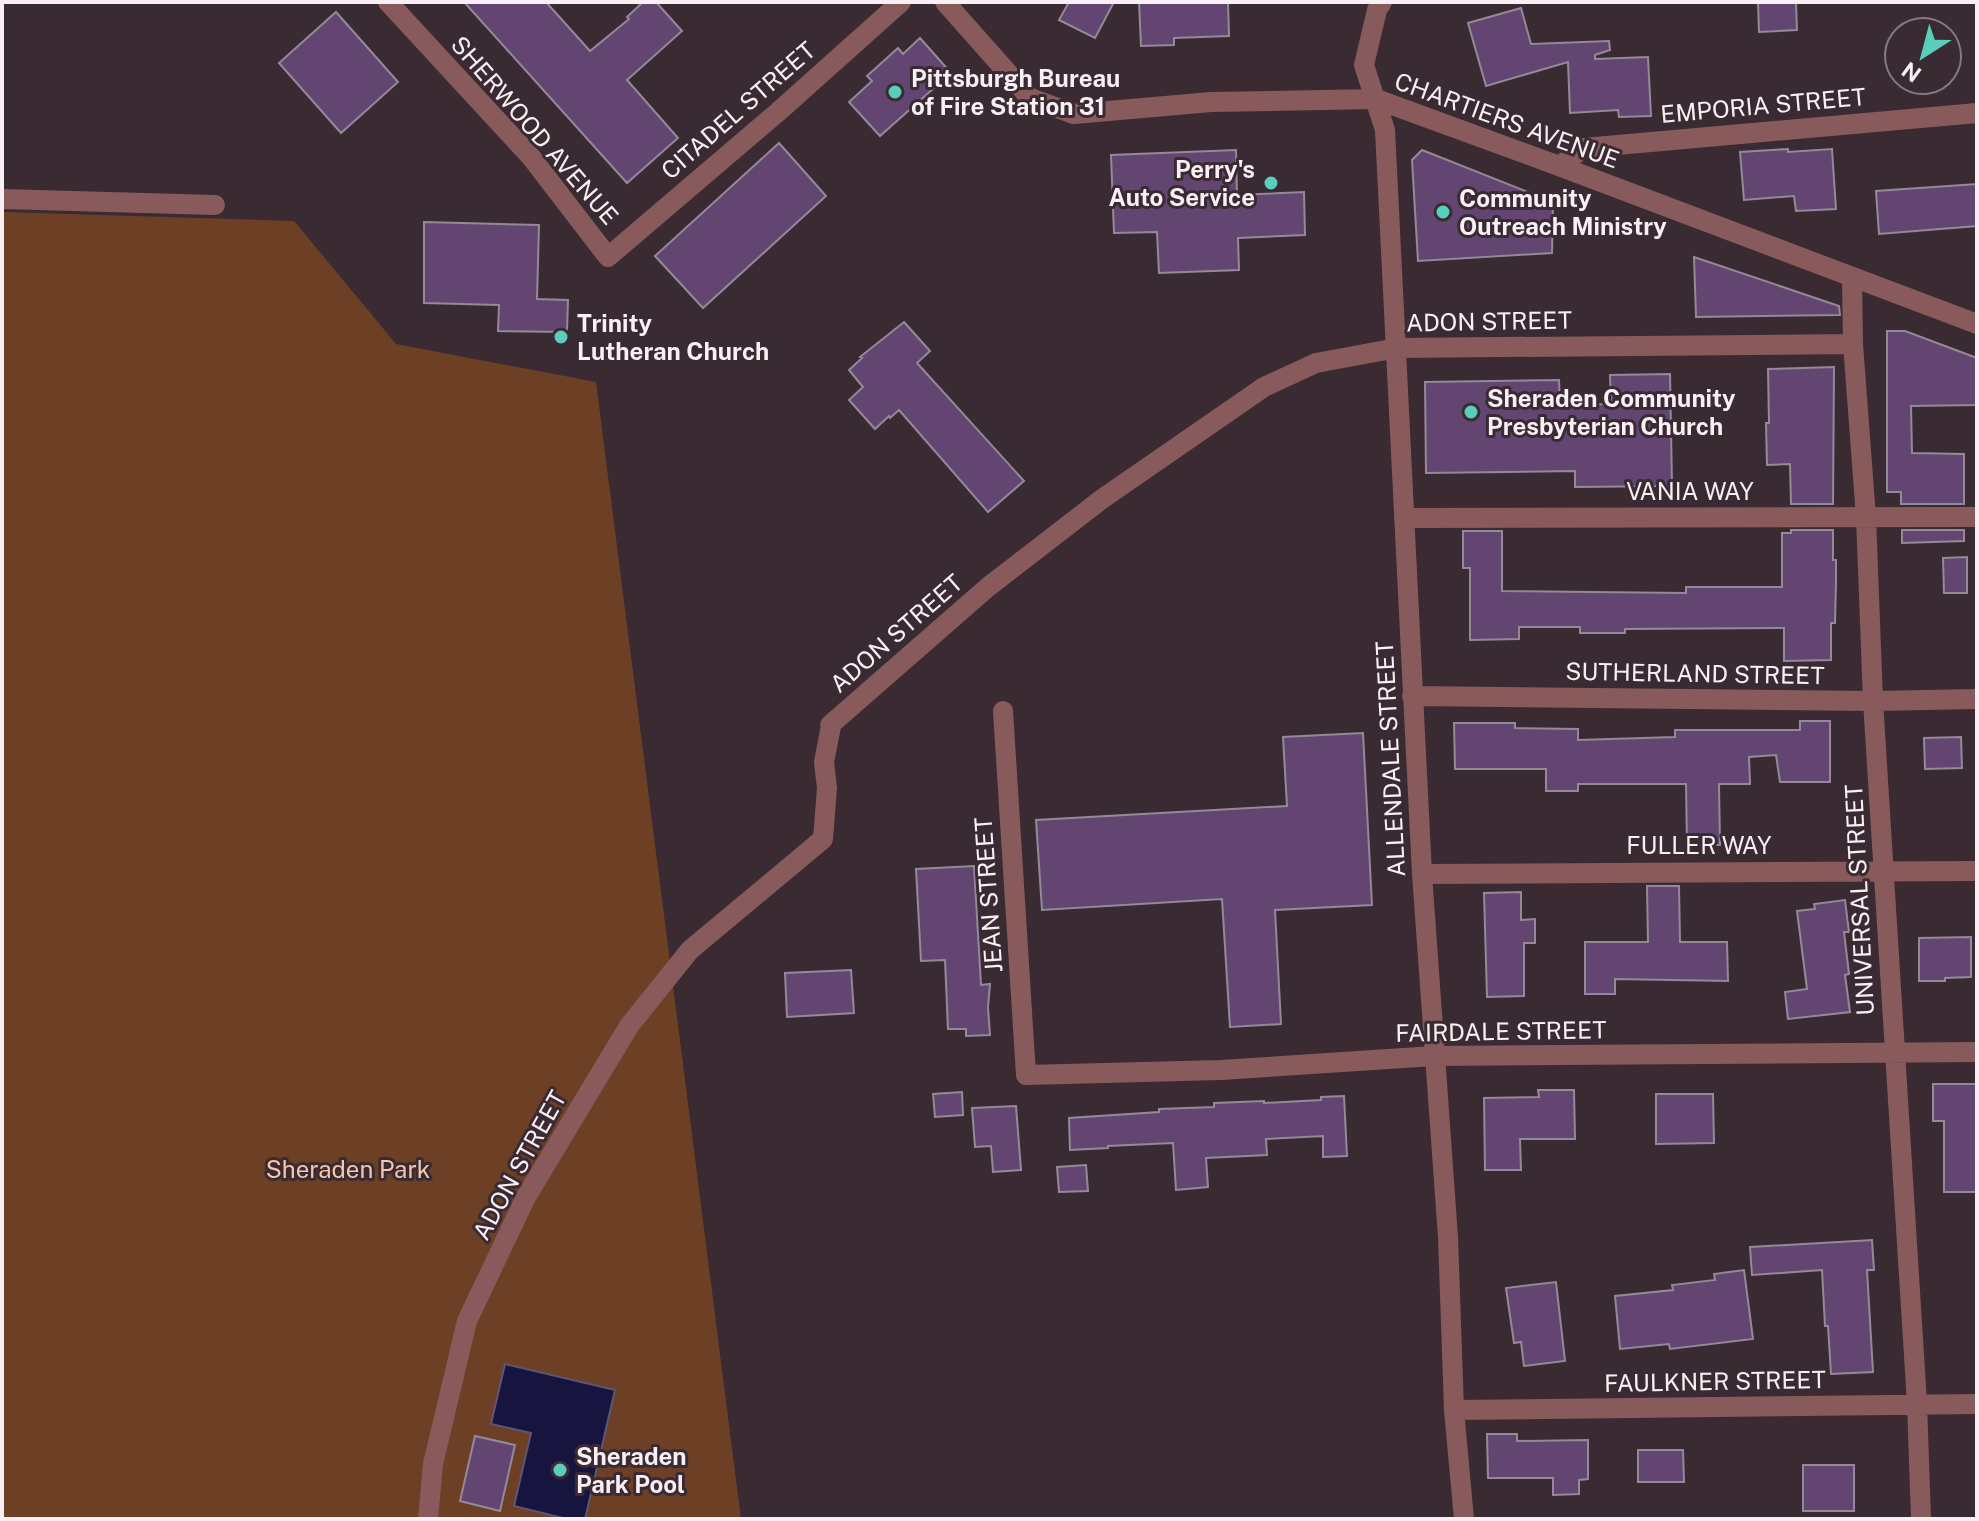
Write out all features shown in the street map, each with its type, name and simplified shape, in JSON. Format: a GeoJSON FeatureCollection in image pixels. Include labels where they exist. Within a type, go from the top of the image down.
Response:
{"type":"FeatureCollection","features":[{"type":"Feature","properties":{"kind":"street","name":"SHERWOOD AVENUE"},"geometry":{"type":"LineString","coordinates":[[388,2],[531,157],[608,257]]}},
{"type":"Feature","properties":{"kind":"street","name":"CITADEL STREET"},"geometry":{"type":"LineString","coordinates":[[608,257],[901,2]]}},
{"type":"Feature","properties":{"kind":"street","name":"CHARTIERS AVENUE"},"geometry":{"type":"LineString","coordinates":[[945,2],[1030,98],[1074,114],[1211,102],[1376,99],[1977,324]]}},
{"type":"Feature","properties":{"kind":"street","name":"ALLENDALE STREET"},"geometry":{"type":"LineString","coordinates":[[1382,2],[1377,10],[1364,65],[1385,130],[1422,874],[1448,1237],[1454,1410],[1464,1519]]}},
{"type":"Feature","properties":{"kind":"street","name":"EMPORIA STREET"},"geometry":{"type":"LineString","coordinates":[[1559,166],[1584,148],[1977,113]]}},
{"type":"Feature","properties":{"kind":"street"},"geometry":{"type":"LineString","coordinates":[[2,199],[215,205]]}},
{"type":"Feature","properties":{"kind":"street","name":"UNIVERSAL STREET"},"geometry":{"type":"LineString","coordinates":[[1852,278],[1853,344],[1866,517],[1873,701],[1917,1403],[1921,1519]]}},
{"type":"Feature","properties":{"kind":"street","name":"ADON STREET"},"geometry":{"type":"LineString","coordinates":[[428,1519],[433,1464],[467,1321],[526,1197],[629,1026],[690,950],[823,839],[827,788],[824,762],[830,725],[988,587],[1102,499],[1264,387],[1316,363],[1397,348],[1853,344]]}},
{"type":"Feature","properties":{"kind":"street","name":"VANIA WAY"},"geometry":{"type":"LineString","coordinates":[[1404,518],[1977,517]]}},
{"type":"Feature","properties":{"kind":"street","name":"SUTHERLAND STREET"},"geometry":{"type":"LineString","coordinates":[[1412,696],[1873,701],[1977,699]]}},
{"type":"Feature","properties":{"kind":"street","name":"JEAN STREET"},"geometry":{"type":"LineString","coordinates":[[1003,711],[1026,1075]]}},
{"type":"Feature","properties":{"kind":"street","name":"FULLER WAY"},"geometry":{"type":"LineString","coordinates":[[1422,874],[1977,871]]}},
{"type":"Feature","properties":{"kind":"street","name":"FAIRDALE STREET"},"geometry":{"type":"LineString","coordinates":[[1026,1075],[1221,1070],[1434,1056],[1977,1052]]}},
{"type":"Feature","properties":{"kind":"street","name":"FAULKNER STREET"},"geometry":{"type":"LineString","coordinates":[[1454,1410],[1977,1404]]}},
{"type":"Feature","properties":{"kind":"green space","name":"Sheraden Park"},"geometry":{"type":"Polygon","coordinates":[[[2,212],[294,221],[396,344],[596,382],[741,1519],[2,1519],[2,212]]]}},
{"type":"Feature","properties":{"kind":"shaded area","name":"Sheraden Park Pool"},"geometry":{"type":"Polygon","coordinates":[[[505,1364],[615,1390],[585,1519],[567,1519],[514,1506],[531,1433],[491,1424],[505,1364]]]}},
{"type":"Feature","properties":{"kind":"building"},"geometry":{"type":"Polygon","coordinates":[[[464,2],[546,2],[590,51],[629,19],[627,17],[643,2],[656,2],[682,31],[627,80],[678,138],[627,183],[464,2]]]}},
{"type":"Feature","properties":{"kind":"building"},"geometry":{"type":"Polygon","coordinates":[[[1069,2],[1114,2],[1095,38],[1059,20],[1069,2]]]}},
{"type":"Feature","properties":{"kind":"building"},"geometry":{"type":"Polygon","coordinates":[[[1139,2],[1228,2],[1229,36],[1174,38],[1174,45],[1141,46],[1139,2]]]}},
{"type":"Feature","properties":{"kind":"building"},"geometry":{"type":"Polygon","coordinates":[[[1758,2],[1796,2],[1797,30],[1759,32],[1758,2]]]}},
{"type":"Feature","properties":{"kind":"building"},"geometry":{"type":"Polygon","coordinates":[[[1521,8],[1531,44],[1609,41],[1610,50],[1595,55],[1595,59],[1648,57],[1651,116],[1619,117],[1618,110],[1570,113],[1568,62],[1486,86],[1468,23],[1521,8]]]}},
{"type":"Feature","properties":{"kind":"building"},"geometry":{"type":"Polygon","coordinates":[[[336,12],[398,82],[341,133],[279,63],[336,12]]]}},
{"type":"Feature","properties":{"kind":"building","name":"Pittsburgh Bureau of Fire Station 31"},"geometry":{"type":"Polygon","coordinates":[[[920,38],[951,73],[880,136],[849,102],[872,81],[867,76],[898,48],[903,54],[920,38]]]}},
{"type":"Feature","properties":{"kind":"building"},"geometry":{"type":"Polygon","coordinates":[[[779,143],[826,196],[703,308],[655,256],[779,143]]]}},
{"type":"Feature","properties":{"kind":"building"},"geometry":{"type":"Polygon","coordinates":[[[1788,149],[1788,152],[1832,149],[1836,209],[1796,211],[1794,196],[1744,200],[1740,152],[1788,149]]]}},
{"type":"Feature","properties":{"kind":"building"},"geometry":{"type":"Polygon","coordinates":[[[1236,150],[1237,195],[1304,192],[1305,235],[1238,238],[1239,270],[1159,273],[1157,232],[1114,233],[1111,155],[1236,150]]]}},
{"type":"Feature","properties":{"kind":"building"},"geometry":{"type":"Polygon","coordinates":[[[1422,150],[1553,202],[1552,253],[1418,261],[1412,160],[1422,150]]]}},
{"type":"Feature","properties":{"kind":"building"},"geometry":{"type":"Polygon","coordinates":[[[1977,184],[1977,226],[1879,234],[1876,191],[1977,184]]]}},
{"type":"Feature","properties":{"kind":"building"},"geometry":{"type":"Polygon","coordinates":[[[424,222],[539,225],[537,299],[568,300],[567,332],[498,331],[499,305],[424,303],[424,222]]]}},
{"type":"Feature","properties":{"kind":"building"},"geometry":{"type":"Polygon","coordinates":[[[1694,257],[1839,306],[1840,315],[1696,317],[1694,257]]]}},
{"type":"Feature","properties":{"kind":"building"},"geometry":{"type":"Polygon","coordinates":[[[904,322],[930,351],[917,363],[1024,481],[988,512],[899,410],[875,429],[849,400],[863,387],[849,370],[860,357],[904,322]]]}},
{"type":"Feature","properties":{"kind":"building"},"geometry":{"type":"Polygon","coordinates":[[[1887,331],[1905,331],[1977,358],[1977,405],[1911,406],[1912,453],[1964,454],[1964,504],[1901,504],[1901,492],[1887,492],[1887,331]]]}},
{"type":"Feature","properties":{"kind":"building"},"geometry":{"type":"Polygon","coordinates":[[[1834,367],[1833,504],[1791,504],[1790,464],[1767,465],[1768,369],[1834,367]]]}},
{"type":"Feature","properties":{"kind":"building"},"geometry":{"type":"Polygon","coordinates":[[[1670,374],[1672,486],[1575,487],[1575,471],[1426,473],[1425,382],[1559,380],[1560,405],[1611,404],[1610,375],[1670,374]]]}},
{"type":"Feature","properties":{"kind":"building"},"geometry":{"type":"Polygon","coordinates":[[[1791,530],[1833,530],[1836,583],[1831,660],[1784,661],[1784,628],[1625,629],[1625,633],[1580,633],[1580,627],[1519,627],[1519,639],[1470,640],[1470,568],[1463,568],[1463,531],[1502,531],[1502,591],[1686,593],[1686,587],[1782,587],[1782,533],[1791,533],[1791,530]]]}},
{"type":"Feature","properties":{"kind":"building"},"geometry":{"type":"Polygon","coordinates":[[[1902,530],[1964,530],[1964,541],[1902,543],[1902,530]]]}},
{"type":"Feature","properties":{"kind":"building"},"geometry":{"type":"Polygon","coordinates":[[[1967,557],[1967,593],[1944,593],[1943,558],[1967,557]]]}},
{"type":"Feature","properties":{"kind":"building"},"geometry":{"type":"Polygon","coordinates":[[[1800,721],[1830,721],[1830,782],[1780,782],[1776,755],[1749,757],[1750,784],[1719,784],[1720,845],[1687,845],[1686,784],[1578,784],[1578,791],[1546,791],[1546,769],[1455,769],[1454,723],[1515,723],[1515,728],[1578,729],[1578,740],[1675,737],[1675,730],[1800,730],[1800,721]]]}},
{"type":"Feature","properties":{"kind":"building"},"geometry":{"type":"Polygon","coordinates":[[[1363,733],[1372,905],[1275,910],[1281,1024],[1230,1027],[1222,899],[1042,910],[1036,820],[1287,806],[1283,737],[1363,733]]]}},
{"type":"Feature","properties":{"kind":"building"},"geometry":{"type":"Polygon","coordinates":[[[1961,737],[1962,768],[1925,769],[1924,738],[1961,737]]]}},
{"type":"Feature","properties":{"kind":"building"},"geometry":{"type":"Polygon","coordinates":[[[974,866],[981,985],[990,984],[990,1035],[966,1036],[966,1029],[948,1029],[945,960],[921,961],[916,869],[974,866]]]}},
{"type":"Feature","properties":{"kind":"building"},"geometry":{"type":"Polygon","coordinates":[[[1647,886],[1679,886],[1680,942],[1727,942],[1728,981],[1615,979],[1615,994],[1585,994],[1585,942],[1648,942],[1647,886]]]}},
{"type":"Feature","properties":{"kind":"building"},"geometry":{"type":"Polygon","coordinates":[[[1521,892],[1521,920],[1535,919],[1535,943],[1524,943],[1524,996],[1487,997],[1484,893],[1521,892]]]}},
{"type":"Feature","properties":{"kind":"building"},"geometry":{"type":"Polygon","coordinates":[[[1845,900],[1849,932],[1844,932],[1849,974],[1845,975],[1850,1012],[1788,1019],[1785,992],[1807,989],[1797,911],[1815,909],[1814,904],[1845,900]]]}},
{"type":"Feature","properties":{"kind":"building"},"geometry":{"type":"Polygon","coordinates":[[[1971,937],[1971,977],[1919,981],[1919,938],[1971,937]]]}},
{"type":"Feature","properties":{"kind":"building"},"geometry":{"type":"Polygon","coordinates":[[[851,970],[854,1013],[787,1017],[785,973],[851,970]]]}},
{"type":"Feature","properties":{"kind":"building"},"geometry":{"type":"Polygon","coordinates":[[[1933,1084],[1977,1084],[1977,1192],[1944,1192],[1944,1121],[1933,1121],[1933,1084]]]}},
{"type":"Feature","properties":{"kind":"building"},"geometry":{"type":"Polygon","coordinates":[[[1538,1090],[1574,1090],[1575,1139],[1520,1139],[1521,1170],[1485,1170],[1484,1098],[1539,1097],[1538,1090]]]}},
{"type":"Feature","properties":{"kind":"building"},"geometry":{"type":"Polygon","coordinates":[[[962,1092],[963,1115],[935,1117],[933,1094],[962,1092]]]}},
{"type":"Feature","properties":{"kind":"building"},"geometry":{"type":"Polygon","coordinates":[[[1656,1094],[1713,1094],[1714,1143],[1656,1144],[1656,1094]]]}},
{"type":"Feature","properties":{"kind":"building"},"geometry":{"type":"Polygon","coordinates":[[[1344,1096],[1347,1156],[1323,1157],[1323,1136],[1266,1139],[1267,1155],[1206,1158],[1208,1187],[1176,1190],[1173,1143],[1070,1150],[1069,1118],[1214,1107],[1214,1103],[1321,1100],[1321,1097],[1344,1096]]]}},
{"type":"Feature","properties":{"kind":"building"},"geometry":{"type":"Polygon","coordinates":[[[1016,1106],[1021,1170],[993,1172],[991,1146],[975,1147],[972,1108],[1016,1106]]]}},
{"type":"Feature","properties":{"kind":"building"},"geometry":{"type":"Polygon","coordinates":[[[1086,1165],[1088,1191],[1059,1192],[1057,1167],[1086,1165]]]}},
{"type":"Feature","properties":{"kind":"building"},"geometry":{"type":"Polygon","coordinates":[[[1872,1240],[1874,1270],[1867,1270],[1873,1372],[1831,1374],[1822,1270],[1752,1275],[1750,1247],[1872,1240]]]}},
{"type":"Feature","properties":{"kind":"building"},"geometry":{"type":"Polygon","coordinates":[[[1744,1270],[1753,1339],[1670,1349],[1669,1344],[1620,1349],[1615,1296],[1673,1290],[1672,1285],[1715,1280],[1714,1274],[1744,1270]]]}},
{"type":"Feature","properties":{"kind":"building"},"geometry":{"type":"Polygon","coordinates":[[[1556,1282],[1565,1361],[1524,1366],[1521,1342],[1514,1343],[1506,1288],[1556,1282]]]}},
{"type":"Feature","properties":{"kind":"building"},"geometry":{"type":"Polygon","coordinates":[[[1487,1434],[1517,1434],[1517,1441],[1588,1440],[1588,1479],[1579,1480],[1579,1494],[1553,1495],[1553,1478],[1488,1478],[1487,1434]]]}},
{"type":"Feature","properties":{"kind":"building"},"geometry":{"type":"Polygon","coordinates":[[[475,1436],[515,1445],[500,1511],[460,1501],[475,1436]]]}},
{"type":"Feature","properties":{"kind":"building"},"geometry":{"type":"Polygon","coordinates":[[[1638,1450],[1683,1450],[1684,1482],[1638,1482],[1638,1450]]]}},
{"type":"Feature","properties":{"kind":"building"},"geometry":{"type":"Polygon","coordinates":[[[1803,1465],[1854,1465],[1854,1511],[1803,1511],[1803,1465]]]}},
{"type":"Feature","properties":{"kind":"place","name":"Pittsburgh Bureau of Fire Station 31"},"geometry":{"type":"Point","coordinates":[895,92]}},
{"type":"Feature","properties":{"kind":"place","name":"Perry's Auto Service"},"geometry":{"type":"Point","coordinates":[1271,183]}},
{"type":"Feature","properties":{"kind":"place","name":"Community Outreach Ministry"},"geometry":{"type":"Point","coordinates":[1443,212]}},
{"type":"Feature","properties":{"kind":"place","name":"Trinity Lutheran Church"},"geometry":{"type":"Point","coordinates":[561,337]}},
{"type":"Feature","properties":{"kind":"place","name":"Sheraden Community Presbyterian Church"},"geometry":{"type":"Point","coordinates":[1471,412]}},
{"type":"Feature","properties":{"kind":"place","name":"Sheraden Park Pool"},"geometry":{"type":"Point","coordinates":[560,1470]}}]}
